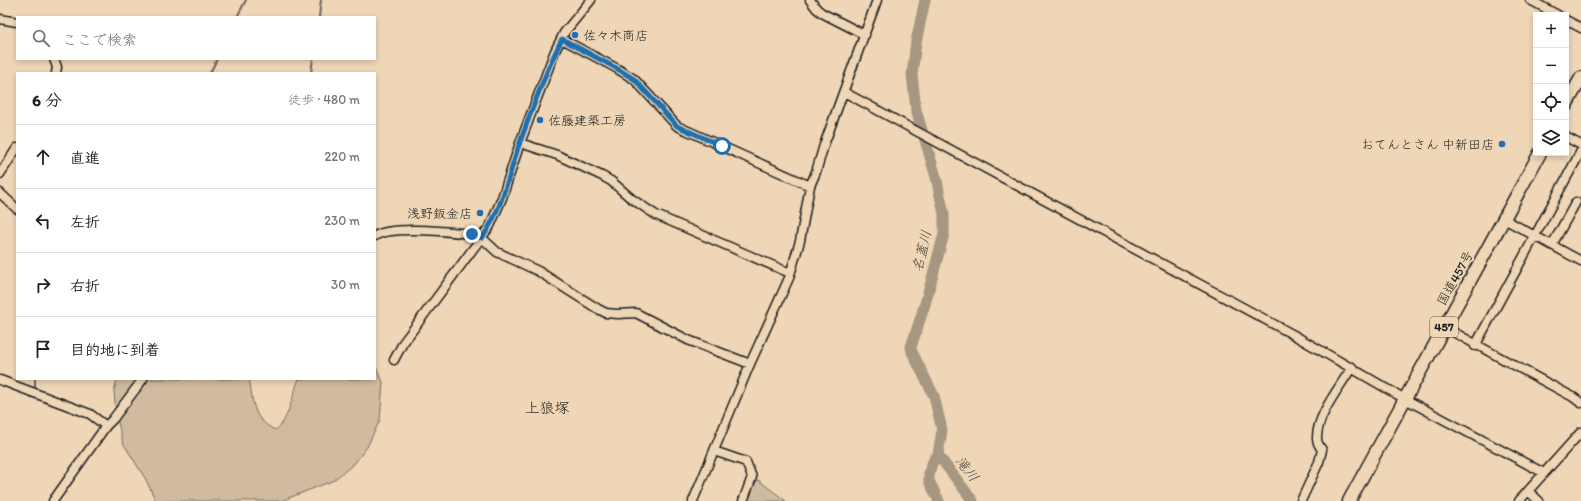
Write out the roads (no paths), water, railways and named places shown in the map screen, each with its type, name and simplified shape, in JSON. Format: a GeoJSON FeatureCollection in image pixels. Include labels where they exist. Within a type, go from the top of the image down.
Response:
{"type":"FeatureCollection","features":[{"type":"Feature","properties":{"kind":"highway"},"geometry":{"type":"LineString","coordinates":[[1569,100],[1581,78]]}},
{"type":"Feature","properties":{"kind":"highway","name":"国道457号"},"geometry":{"type":"LineString","coordinates":[[1349,501],[1538,156]]}},
{"type":"Feature","properties":{"kind":"street"},"geometry":{"type":"LineString","coordinates":[[394,360],[403,343],[490,226],[520,143],[562,39],[567,29],[591,0]]}},
{"type":"Feature","properties":{"kind":"street"},"geometry":{"type":"LineString","coordinates":[[810,0],[816,9],[822,13],[865,35]]}},
{"type":"Feature","properties":{"kind":"street"},"geometry":{"type":"LineString","coordinates":[[692,501],[790,272],[800,241],[810,186],[877,0]]}},
{"type":"Feature","properties":{"kind":"street"},"geometry":{"type":"LineString","coordinates":[[1530,0],[1552,12]]}},
{"type":"Feature","properties":{"kind":"street"},"geometry":{"type":"LineString","coordinates":[[0,19],[16,22]]}},
{"type":"Feature","properties":{"kind":"street"},"geometry":{"type":"LineString","coordinates":[[1569,22],[1581,28]]}},
{"type":"Feature","properties":{"kind":"street"},"geometry":{"type":"LineString","coordinates":[[562,39],[634,79],[677,126],[810,186]]}},
{"type":"Feature","properties":{"kind":"street"},"geometry":{"type":"LineString","coordinates":[[54,60],[57,67],[56,72]]}},
{"type":"Feature","properties":{"kind":"street"},"geometry":{"type":"LineString","coordinates":[[844,92],[1352,367],[1405,399],[1544,473]]}},
{"type":"Feature","properties":{"kind":"street"},"geometry":{"type":"LineString","coordinates":[[1569,139],[1581,145]]}},
{"type":"Feature","properties":{"kind":"street"},"geometry":{"type":"LineString","coordinates":[[520,143],[557,155],[602,176],[611,181],[632,199],[656,215],[790,272]]}},
{"type":"Feature","properties":{"kind":"street"},"geometry":{"type":"LineString","coordinates":[[0,174],[16,150]]}},
{"type":"Feature","properties":{"kind":"street"},"geometry":{"type":"LineString","coordinates":[[1476,346],[1581,151]]}},
{"type":"Feature","properties":{"kind":"street"},"geometry":{"type":"LineString","coordinates":[[0,193],[16,208]]}},
{"type":"Feature","properties":{"kind":"street"},"geometry":{"type":"LineString","coordinates":[[1552,245],[1576,202]]}},
{"type":"Feature","properties":{"kind":"street"},"geometry":{"type":"LineString","coordinates":[[1504,219],[1581,261]]}},
{"type":"Feature","properties":{"kind":"street"},"geometry":{"type":"LineString","coordinates":[[376,236],[384,232],[405,230],[472,234],[482,238],[497,252],[538,271],[606,313],[636,313],[688,340],[750,364]]}},
{"type":"Feature","properties":{"kind":"street"},"geometry":{"type":"LineString","coordinates":[[1444,328],[1581,403]]}},
{"type":"Feature","properties":{"kind":"street"},"geometry":{"type":"LineString","coordinates":[[1301,501],[1319,462],[1322,450],[1317,441],[1318,425],[1352,367]]}},
{"type":"Feature","properties":{"kind":"street"},"geometry":{"type":"LineString","coordinates":[[0,380],[90,414],[106,426]]}},
{"type":"Feature","properties":{"kind":"street"},"geometry":{"type":"LineString","coordinates":[[53,501],[106,426],[142,380]]}},
{"type":"Feature","properties":{"kind":"street"},"geometry":{"type":"LineString","coordinates":[[1519,501],[1581,432]]}},
{"type":"Feature","properties":{"kind":"street"},"geometry":{"type":"LineString","coordinates":[[714,451],[746,462],[752,477],[743,501]]}},
{"type":"Feature","properties":{"kind":"street"},"geometry":{"type":"LineString","coordinates":[[1528,491],[1539,501]]}},
{"type":"Feature","properties":{"kind":"waterway"},"geometry":{"type":"LineString","coordinates":[[238,16],[246,0]]}},
{"type":"Feature","properties":{"kind":"waterway"},"geometry":{"type":"LineString","coordinates":[[319,16],[321,0]]}},
{"type":"Feature","properties":{"kind":"waterway","name":"名蓋川"},"geometry":{"type":"LineString","coordinates":[[925,0],[916,42],[912,75],[916,110],[936,177],[944,214],[944,234],[925,304],[911,347],[912,352],[934,396],[942,430],[938,455],[934,459],[929,472],[929,481],[939,501]]}},
{"type":"Feature","properties":{"kind":"waterway"},"geometry":{"type":"LineString","coordinates":[[210,72],[216,60]]}},
{"type":"Feature","properties":{"kind":"waterway"},"geometry":{"type":"LineString","coordinates":[[311,72],[313,60]]}},
{"type":"Feature","properties":{"kind":"waterway"},"geometry":{"type":"LineString","coordinates":[[35,380],[35,387]]}},
{"type":"Feature","properties":{"kind":"waterway","name":"滝川"},"geometry":{"type":"LineString","coordinates":[[938,455],[973,501]]}},
{"type":"Feature","properties":{"kind":"place","name":"佐々木商店"},"geometry":{"type":"Point","coordinates":[575,35]}},
{"type":"Feature","properties":{"kind":"place","name":"佐藤建築工房"},"geometry":{"type":"Point","coordinates":[540,120]}},
{"type":"Feature","properties":{"kind":"place","name":"おてんとさん 中新田店"},"geometry":{"type":"Point","coordinates":[1502,144]}},
{"type":"Feature","properties":{"kind":"place","name":"浅野鈑金店"},"geometry":{"type":"Point","coordinates":[480,213]}},
{"type":"Feature","properties":{"kind":"district","name":"上狼塚"},"geometry":{"type":"Point","coordinates":[547,408]}}]}
